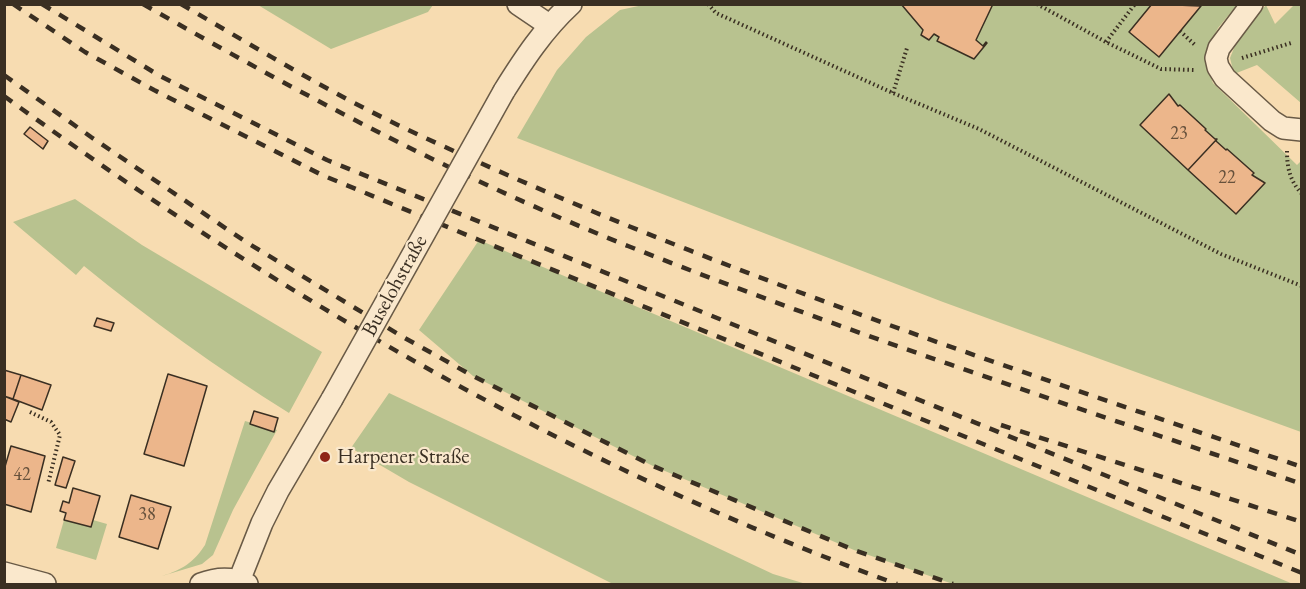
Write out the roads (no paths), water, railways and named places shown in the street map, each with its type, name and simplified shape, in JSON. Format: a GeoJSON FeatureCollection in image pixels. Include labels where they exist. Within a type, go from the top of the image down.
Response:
{"type":"FeatureCollection","features":[{"type":"Feature","properties":{"kind":"street"},"geometry":{"type":"LineString","coordinates":[[518,4],[549,25]]}},
{"type":"Feature","properties":{"kind":"street","name":"Buselohstraße"},"geometry":{"type":"LineString","coordinates":[[243,583],[262,523],[278,491],[504,91],[549,25],[571,4]]}},
{"type":"Feature","properties":{"kind":"street"},"geometry":{"type":"LineString","coordinates":[[1252,4],[1219,48],[1216,58],[1218,67],[1225,78],[1272,121],[1283,128],[1295,130]]}},
{"type":"Feature","properties":{"kind":"street"},"geometry":{"type":"LineString","coordinates":[[4,573],[45,585]]}},
{"type":"Feature","properties":{"kind":"street"},"geometry":{"type":"LineString","coordinates":[[201,585],[210,580],[226,579],[243,583]]}},
{"type":"Feature","properties":{"kind":"railway"},"geometry":{"type":"LineString","coordinates":[[13,4],[85,52],[154,90],[322,175],[1302,573]]}},
{"type":"Feature","properties":{"kind":"railway"},"geometry":{"type":"LineString","coordinates":[[42,4],[160,76],[327,160],[1302,555]]}},
{"type":"Feature","properties":{"kind":"railway"},"geometry":{"type":"LineString","coordinates":[[143,4],[381,134],[565,220],[711,278],[879,340],[1302,484]]}},
{"type":"Feature","properties":{"kind":"railway"},"geometry":{"type":"LineString","coordinates":[[181,4],[344,98],[400,126],[621,223],[959,350],[1302,467]]}},
{"type":"Feature","properties":{"kind":"railway"},"geometry":{"type":"LineString","coordinates":[[4,75],[246,242],[403,337],[473,376],[653,466],[854,550],[953,584]]}},
{"type":"Feature","properties":{"kind":"railway"},"geometry":{"type":"LineString","coordinates":[[4,96],[108,170],[215,240],[323,308],[434,372],[546,432],[661,487],[778,538],[897,584]]}},
{"type":"Feature","properties":{"kind":"railway"},"geometry":{"type":"LineString","coordinates":[[1001,425],[1302,522]]}},
{"type":"Feature","properties":{"kind":"place","name":"Harpener Straße"},"geometry":{"type":"Point","coordinates":[325,457]}}]}
